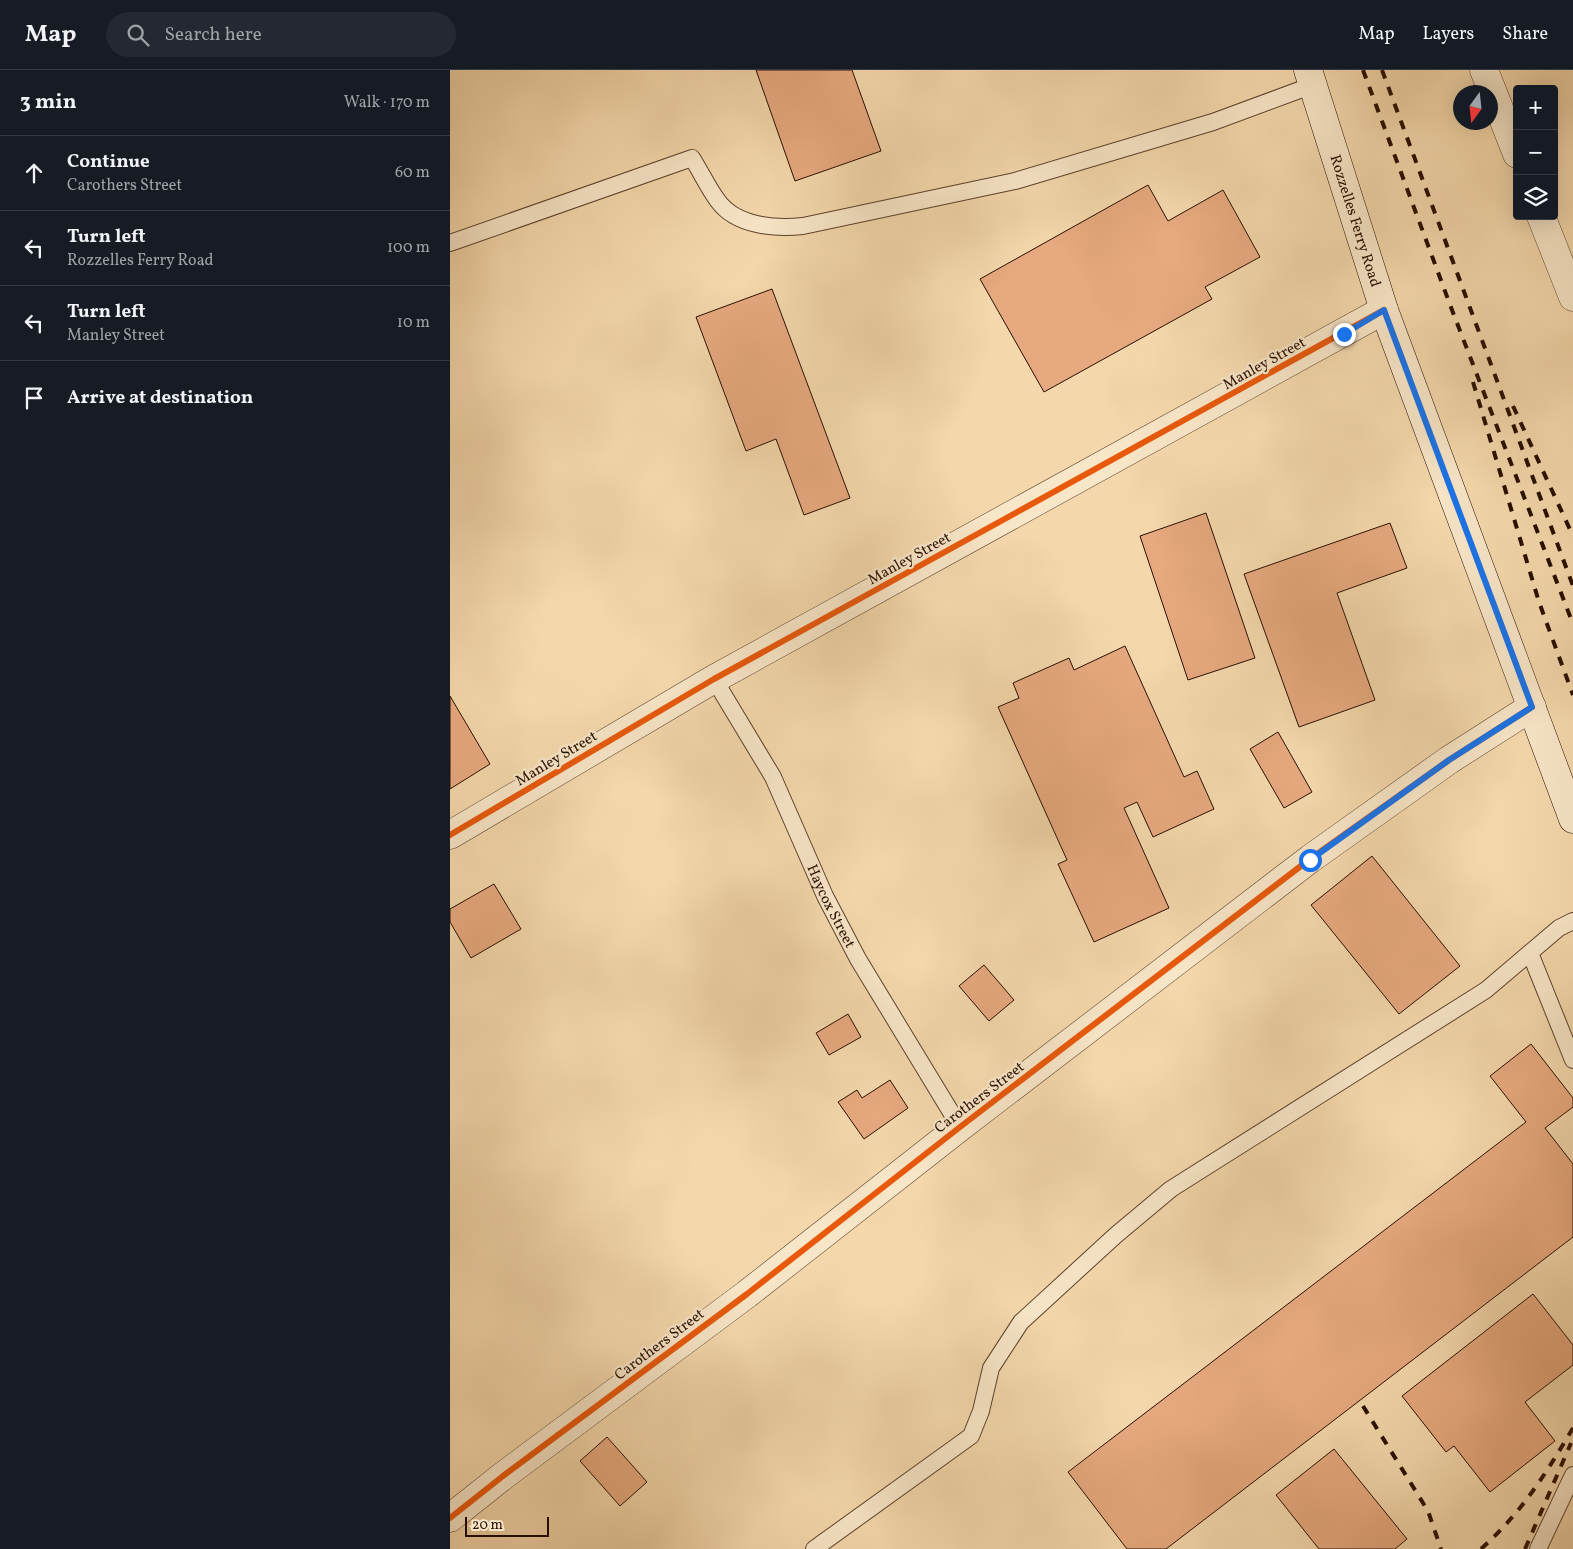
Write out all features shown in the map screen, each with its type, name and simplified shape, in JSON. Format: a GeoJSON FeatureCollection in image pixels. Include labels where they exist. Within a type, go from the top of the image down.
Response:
{"type":"FeatureCollection","features":[{"type":"Feature","properties":{"kind":"street"},"geometry":{"type":"LineString","coordinates":[[1484,70],[1513,144]]}},
{"type":"Feature","properties":{"kind":"street","name":"Rozzelles Ferry Road"},"geometry":{"type":"LineString","coordinates":[[1311,77],[1384,310],[1573,819]]}},
{"type":"Feature","properties":{"kind":"street"},"geometry":{"type":"LineString","coordinates":[[1543,220],[1573,297]]}},
{"type":"Feature","properties":{"kind":"street","name":"Manley Street"},"geometry":{"type":"LineString","coordinates":[[450,835],[714,679],[1384,310]]}},
{"type":"Feature","properties":{"kind":"street","name":"Carothers Street"},"geometry":{"type":"LineString","coordinates":[[450,1518],[510,1470],[747,1294],[960,1127],[1310,860],[1449,760],[1532,707]]}},
{"type":"Feature","properties":{"kind":"lane"},"geometry":{"type":"LineString","coordinates":[[450,244],[692,158],[718,202],[738,218],[778,228],[802,226],[1015,181],[1213,122],[1311,77]]}},
{"type":"Feature","properties":{"kind":"lane","name":"Haycox Street"},"geometry":{"type":"LineString","coordinates":[[714,679],[773,776],[825,896],[858,959],[923,1069],[960,1127]]}},
{"type":"Feature","properties":{"kind":"lane"},"geometry":{"type":"LineString","coordinates":[[814,1549],[971,1436],[981,1412],[991,1368],[1021,1322],[1123,1229],[1171,1189],[1486,990],[1559,928],[1573,921]]}},
{"type":"Feature","properties":{"kind":"lane"},"geometry":{"type":"LineString","coordinates":[[1530,953],[1573,1060]]}},
{"type":"Feature","properties":{"kind":"lane"},"geometry":{"type":"LineString","coordinates":[[1538,1549],[1573,1475]]}},
{"type":"Feature","properties":{"kind":"building"},"geometry":{"type":"Polygon","coordinates":[[[756,70],[852,70],[881,151],[795,181],[756,70]]]}},
{"type":"Feature","properties":{"kind":"building"},"geometry":{"type":"Polygon","coordinates":[[[1148,185],[1168,221],[1223,190],[1260,257],[1205,287],[1212,299],[1044,392],[980,279],[1148,185]]]}},
{"type":"Feature","properties":{"kind":"building"},"geometry":{"type":"Polygon","coordinates":[[[772,289],[850,498],[804,515],[776,439],[746,451],[696,317],[772,289]]]}},
{"type":"Feature","properties":{"kind":"building"},"geometry":{"type":"Polygon","coordinates":[[[1206,513],[1255,658],[1188,680],[1140,536],[1206,513]]]}},
{"type":"Feature","properties":{"kind":"building"},"geometry":{"type":"Polygon","coordinates":[[[1390,523],[1407,568],[1337,593],[1375,700],[1299,727],[1244,574],[1390,523]]]}},
{"type":"Feature","properties":{"kind":"building"},"geometry":{"type":"Polygon","coordinates":[[[1125,646],[1184,777],[1197,771],[1214,809],[1153,837],[1137,802],[1124,808],[1169,908],[1094,942],[1058,864],[1067,860],[998,707],[1019,698],[1013,683],[1069,658],[1074,670],[1125,646]]]}},
{"type":"Feature","properties":{"kind":"building"},"geometry":{"type":"Polygon","coordinates":[[[450,696],[490,764],[450,789],[450,696]]]}},
{"type":"Feature","properties":{"kind":"building"},"geometry":{"type":"Polygon","coordinates":[[[1278,732],[1312,792],[1284,808],[1250,749],[1278,732]]]}},
{"type":"Feature","properties":{"kind":"building"},"geometry":{"type":"Polygon","coordinates":[[[1372,856],[1460,966],[1399,1014],[1311,905],[1372,856]]]}},
{"type":"Feature","properties":{"kind":"building"},"geometry":{"type":"Polygon","coordinates":[[[494,884],[521,929],[471,958],[450,922],[450,909],[494,884]]]}},
{"type":"Feature","properties":{"kind":"building"},"geometry":{"type":"Polygon","coordinates":[[[984,965],[1014,1000],[989,1021],[959,986],[984,965]]]}},
{"type":"Feature","properties":{"kind":"building"},"geometry":{"type":"Polygon","coordinates":[[[848,1014],[861,1037],[829,1055],[816,1033],[848,1014]]]}},
{"type":"Feature","properties":{"kind":"building"},"geometry":{"type":"Polygon","coordinates":[[[1531,1044],[1573,1098],[1573,1107],[1545,1128],[1573,1164],[1573,1237],[1166,1549],[1127,1549],[1068,1472],[1526,1122],[1490,1076],[1531,1044]]]}},
{"type":"Feature","properties":{"kind":"building"},"geometry":{"type":"Polygon","coordinates":[[[890,1080],[908,1108],[864,1139],[838,1102],[857,1090],[862,1098],[890,1080]]]}},
{"type":"Feature","properties":{"kind":"building"},"geometry":{"type":"Polygon","coordinates":[[[1533,1294],[1573,1345],[1573,1365],[1525,1402],[1555,1441],[1490,1492],[1454,1446],[1446,1452],[1402,1396],[1533,1294]]]}},
{"type":"Feature","properties":{"kind":"building"},"geometry":{"type":"Polygon","coordinates":[[[607,1437],[647,1482],[620,1506],[580,1461],[607,1437]]]}},
{"type":"Feature","properties":{"kind":"building"},"geometry":{"type":"Polygon","coordinates":[[[1334,1449],[1407,1539],[1395,1549],[1319,1549],[1276,1495],[1334,1449]]]}},
{"type":"Feature","properties":{"kind":"railway"},"geometry":{"type":"LineString","coordinates":[[1363,70],[1452,310],[1573,624]]}},
{"type":"Feature","properties":{"kind":"railway"},"geometry":{"type":"LineString","coordinates":[[1382,70],[1573,586]]}},
{"type":"Feature","properties":{"kind":"railway"},"geometry":{"type":"LineString","coordinates":[[1473,382],[1539,602],[1573,695]]}},
{"type":"Feature","properties":{"kind":"railway"},"geometry":{"type":"LineString","coordinates":[[1513,406],[1573,536]]}},
{"type":"Feature","properties":{"kind":"railway"},"geometry":{"type":"LineString","coordinates":[[1363,1406],[1428,1511],[1441,1549]]}},
{"type":"Feature","properties":{"kind":"railway"},"geometry":{"type":"LineString","coordinates":[[1481,1549],[1521,1507],[1553,1462],[1573,1428]]}},
{"type":"Feature","properties":{"kind":"railway"},"geometry":{"type":"LineString","coordinates":[[1525,1549],[1571,1443]]}},
{"type":"Feature","properties":{"kind":"cycle path"},"geometry":{"type":"LineString","coordinates":[[450,835],[714,679],[1384,310]]}},
{"type":"Feature","properties":{"kind":"cycle path"},"geometry":{"type":"LineString","coordinates":[[450,1518],[503,1476],[747,1294],[960,1127],[1310,859],[1449,760],[1532,707]]}},
{"type":"Feature","properties":{"kind":"route"},"geometry":{"type":"LineString","coordinates":[[1310,860],[1449,760],[1532,707],[1384,310],[1344,334]]}}]}
